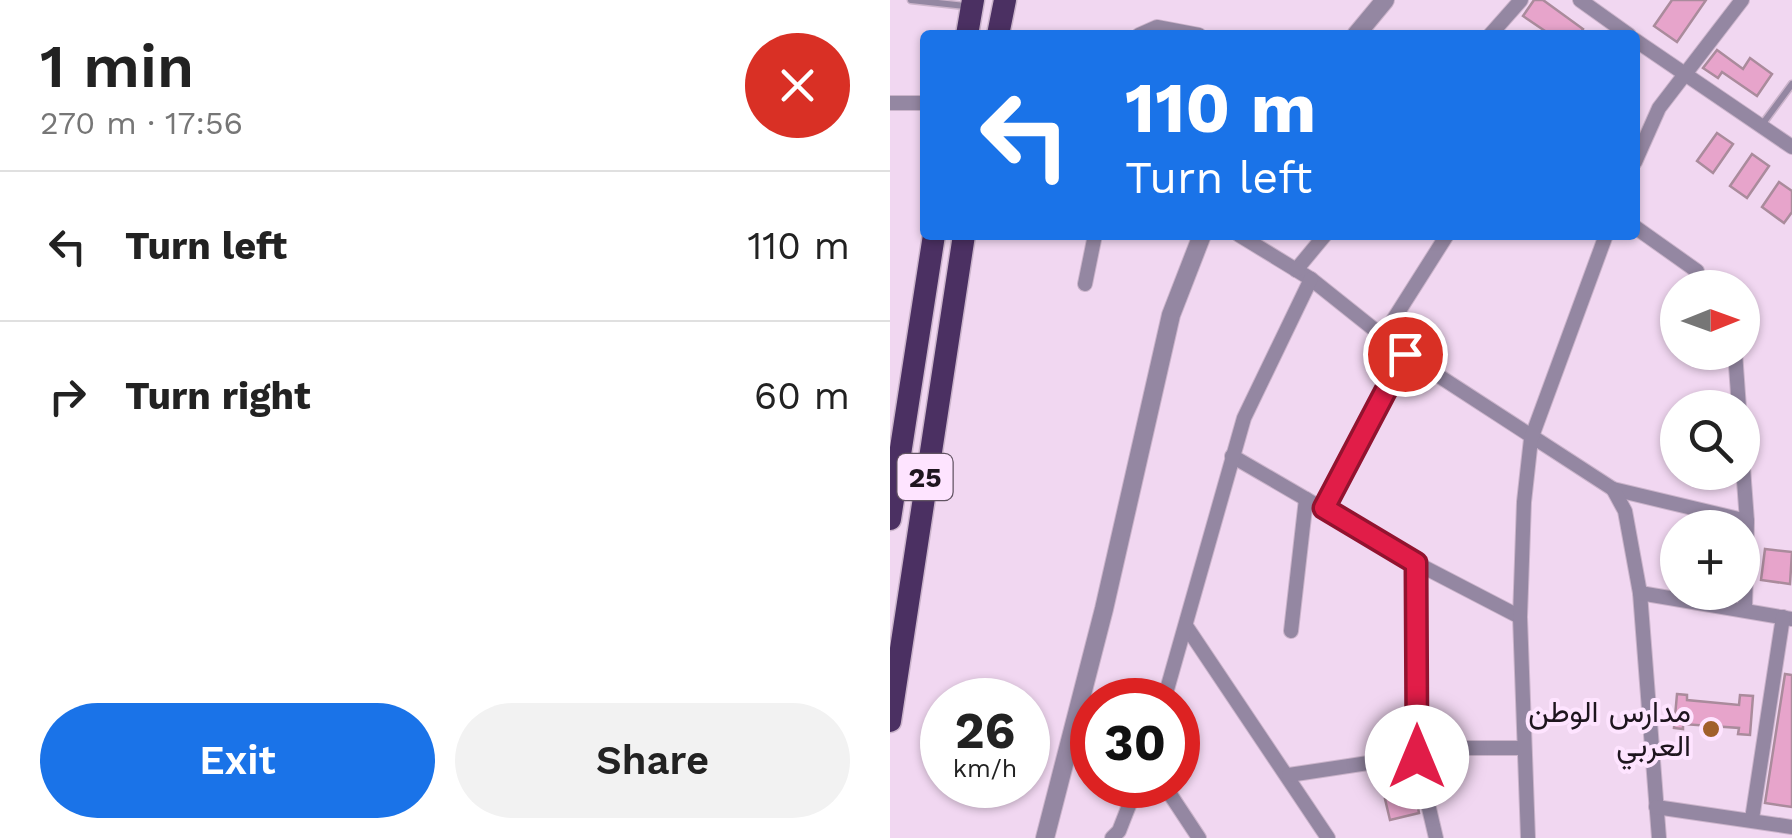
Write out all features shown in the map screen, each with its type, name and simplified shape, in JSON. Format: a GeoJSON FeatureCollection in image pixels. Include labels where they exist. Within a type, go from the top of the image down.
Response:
{"type":"FeatureCollection","features":[{"type":"Feature","properties":{"kind":"highway"},"geometry":{"type":"LineString","coordinates":[[999,30],[1005,0]]}},
{"type":"Feature","properties":{"kind":"highway"},"geometry":{"type":"LineString","coordinates":[[968,30],[972,3]]}},
{"type":"Feature","properties":{"kind":"highway","name":"25"},"geometry":{"type":"LineString","coordinates":[[890,520],[933,240]]}},
{"type":"Feature","properties":{"kind":"highway","name":"25"},"geometry":{"type":"LineString","coordinates":[[890,720],[963,240]]}},
{"type":"Feature","properties":{"kind":"street"},"geometry":{"type":"LineString","coordinates":[[1360,30],[1384,0]]}},
{"type":"Feature","properties":{"kind":"street"},"geometry":{"type":"LineString","coordinates":[[1494,30],[1520,0]]}},
{"type":"Feature","properties":{"kind":"street"},"geometry":{"type":"LineString","coordinates":[[1580,0],[1622,30]]}},
{"type":"Feature","properties":{"kind":"street"},"geometry":{"type":"LineString","coordinates":[[1640,151],[1660,108],[1682,75],[1742,0]]}},
{"type":"Feature","properties":{"kind":"street"},"geometry":{"type":"LineString","coordinates":[[1640,44],[1792,148]]}},
{"type":"Feature","properties":{"kind":"street"},"geometry":{"type":"LineString","coordinates":[[890,103],[920,102]]}},
{"type":"Feature","properties":{"kind":"street"},"geometry":{"type":"LineString","coordinates":[[1640,231],[1696,270]]}},
{"type":"Feature","properties":{"kind":"street"},"geometry":{"type":"LineString","coordinates":[[1084,284],[1094,240]]}},
{"type":"Feature","properties":{"kind":"street"},"geometry":{"type":"LineString","coordinates":[[1045,838],[1104,609],[1170,315],[1200,240]]}},
{"type":"Feature","properties":{"kind":"street"},"geometry":{"type":"LineString","coordinates":[[1247,240],[1311,279],[1405,354],[1613,489],[1702,510]]}},
{"type":"Feature","properties":{"kind":"street"},"geometry":{"type":"LineString","coordinates":[[1296,270],[1321,240]]}},
{"type":"Feature","properties":{"kind":"street"},"geometry":{"type":"LineString","coordinates":[[1383,336],[1444,240]]}},
{"type":"Feature","properties":{"kind":"street"},"geometry":{"type":"LineString","coordinates":[[1528,838],[1520,616],[1531,438],[1604,240]]}},
{"type":"Feature","properties":{"kind":"street"},"geometry":{"type":"LineString","coordinates":[[1171,678],[1244,418],[1311,279]]}},
{"type":"Feature","properties":{"kind":"street"},"geometry":{"type":"LineString","coordinates":[[1324,508],[1405,354]]}},
{"type":"Feature","properties":{"kind":"street"},"geometry":{"type":"LineString","coordinates":[[1232,456],[1416,563],[1520,616]]}},
{"type":"Feature","properties":{"kind":"street"},"geometry":{"type":"LineString","coordinates":[[1613,489],[1628,524],[1640,593],[1659,838]]}},
{"type":"Feature","properties":{"kind":"street"},"geometry":{"type":"LineString","coordinates":[[1291,630],[1306,499]]}},
{"type":"Feature","properties":{"kind":"street"},"geometry":{"type":"LineString","coordinates":[[1416,563],[1417,757],[1436,838]]}},
{"type":"Feature","properties":{"kind":"street"},"geometry":{"type":"LineString","coordinates":[[1640,593],[1660,596]]}},
{"type":"Feature","properties":{"kind":"street"},"geometry":{"type":"LineString","coordinates":[[1745,610],[1788,618],[1752,819]]}},
{"type":"Feature","properties":{"kind":"street"},"geometry":{"type":"LineString","coordinates":[[1186,626],[1289,774],[1328,838]]}},
{"type":"Feature","properties":{"kind":"street"},"geometry":{"type":"LineString","coordinates":[[1289,774],[1494,745],[1524,748]]}},
{"type":"Feature","properties":{"kind":"street"},"geometry":{"type":"LineString","coordinates":[[1112,838],[1126,808]]}},
{"type":"Feature","properties":{"kind":"street"},"geometry":{"type":"LineString","coordinates":[[1179,808],[1199,838]]}},
{"type":"Feature","properties":{"kind":"street"},"geometry":{"type":"LineString","coordinates":[[1656,808],[1792,827]]}},
{"type":"Feature","properties":{"kind":"lane"},"geometry":{"type":"LineString","coordinates":[[911,0],[972,3]]}},
{"type":"Feature","properties":{"kind":"lane"},"geometry":{"type":"LineString","coordinates":[[1761,126],[1792,84]]}},
{"type":"Feature","properties":{"kind":"building"},"geometry":{"type":"Polygon","coordinates":[[[1534,0],[1543,0],[1583,29],[1544,30],[1523,16],[1534,0]]]}},
{"type":"Feature","properties":{"kind":"building"},"geometry":{"type":"Polygon","coordinates":[[[1672,0],[1706,0],[1677,42],[1654,26],[1672,0]]]}},
{"type":"Feature","properties":{"kind":"building"},"geometry":{"type":"Polygon","coordinates":[[[1717,50],[1743,69],[1750,58],[1772,74],[1757,96],[1722,72],[1718,78],[1703,68],[1717,50]]]}},
{"type":"Feature","properties":{"kind":"building"},"geometry":{"type":"Polygon","coordinates":[[[1717,133],[1733,144],[1713,173],[1697,161],[1717,133]]]}},
{"type":"Feature","properties":{"kind":"building"},"geometry":{"type":"Polygon","coordinates":[[[1752,154],[1769,166],[1747,198],[1730,186],[1752,154]]]}},
{"type":"Feature","properties":{"kind":"building"},"geometry":{"type":"Polygon","coordinates":[[[1779,182],[1792,191],[1792,212],[1784,223],[1762,207],[1779,182]]]}},
{"type":"Feature","properties":{"kind":"building"},"geometry":{"type":"Polygon","coordinates":[[[1765,549],[1792,552],[1790,584],[1761,580],[1765,549]]]}},
{"type":"Feature","properties":{"kind":"building"},"geometry":{"type":"Polygon","coordinates":[[[1785,674],[1792,675],[1792,807],[1765,803],[1785,674]]]}},
{"type":"Feature","properties":{"kind":"building"},"geometry":{"type":"Polygon","coordinates":[[[1677,694],[1687,695],[1687,700],[1739,705],[1740,695],[1753,696],[1750,735],[1738,734],[1739,728],[1683,724],[1683,729],[1674,728],[1677,694]]]}},
{"type":"Feature","properties":{"kind":"building"},"geometry":{"type":"Polygon","coordinates":[[[1415,793],[1419,813],[1390,820],[1385,799],[1415,793]]]}},
{"type":"Feature","properties":{"kind":"place","name":"مدارس الوطن العربي"},"geometry":{"type":"Point","coordinates":[1711,729]}},
{"type":"Feature","properties":{"kind":"route"},"geometry":{"type":"LineString","coordinates":[[1405,354],[1324,508],[1416,563],[1417,757]]}}]}
